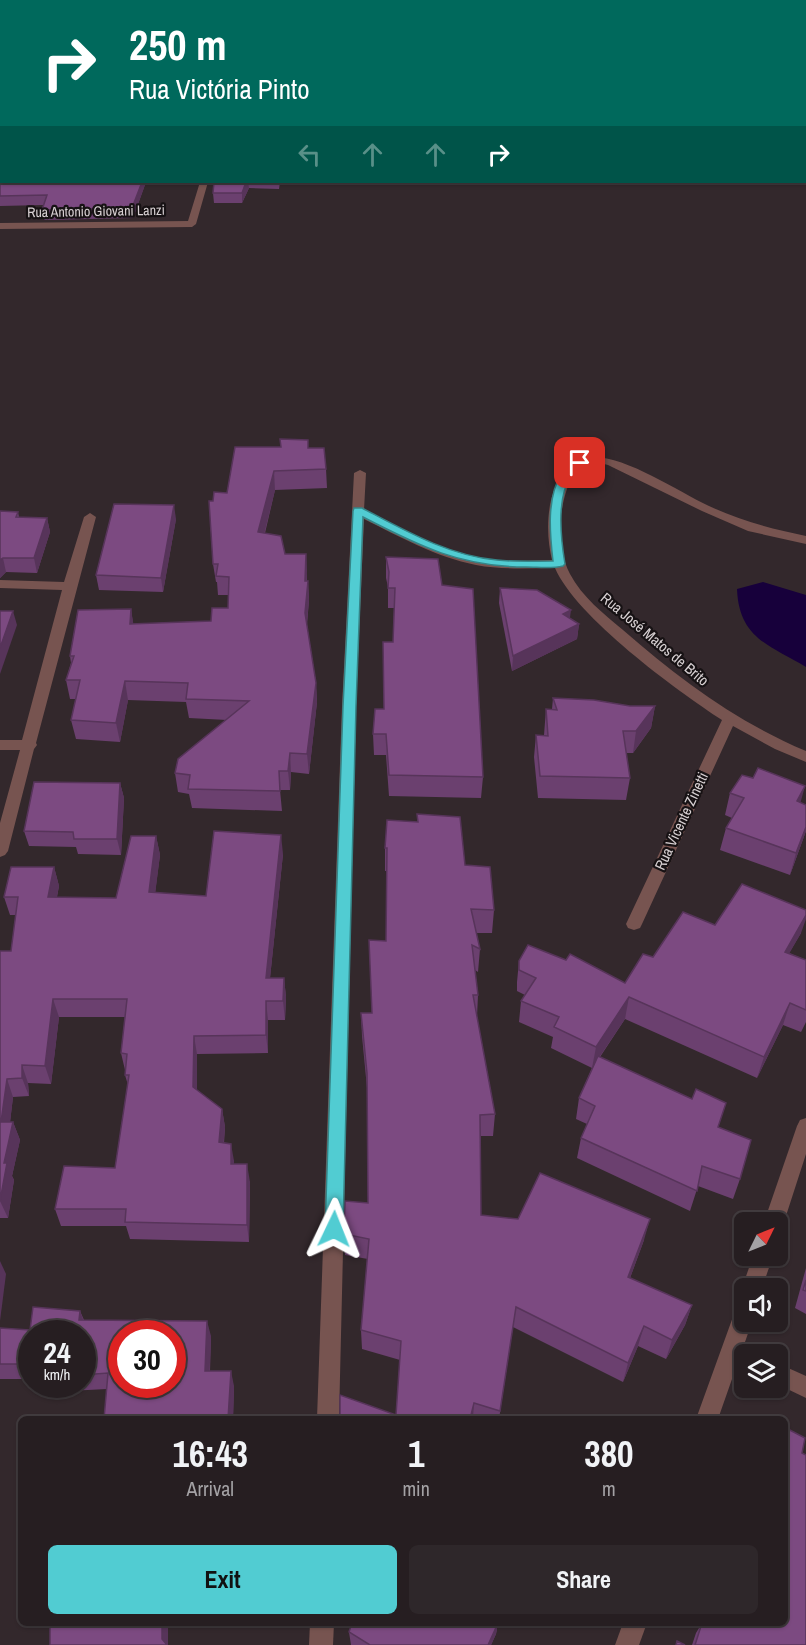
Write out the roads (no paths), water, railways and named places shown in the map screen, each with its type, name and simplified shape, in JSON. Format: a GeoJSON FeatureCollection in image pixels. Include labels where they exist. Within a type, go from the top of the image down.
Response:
{"type":"FeatureCollection","features":[{"type":"Feature","properties":{"kind":"street","name":"Rua Antonio Giovani Lanzi"},"geometry":{"type":"LineString","coordinates":[[0,226],[192,224],[204,183]]}},
{"type":"Feature","properties":{"kind":"street","name":"Rua José Matos de Brito"},"geometry":{"type":"LineString","coordinates":[[806,540],[752,528],[706,509],[612,462],[587,460],[576,465],[566,475],[559,494],[555,546],[559,564],[567,579],[600,617],[668,676],[729,719],[762,738],[806,757]]}},
{"type":"Feature","properties":{"kind":"street"},"geometry":{"type":"LineString","coordinates":[[328,1416],[349,706],[360,473]]}},
{"type":"Feature","properties":{"kind":"street"},"geometry":{"type":"LineString","coordinates":[[358,511],[414,539],[463,558],[496,564],[559,564]]}},
{"type":"Feature","properties":{"kind":"street"},"geometry":{"type":"LineString","coordinates":[[0,851],[30,745],[68,586],[90,517]]}},
{"type":"Feature","properties":{"kind":"street"},"geometry":{"type":"LineString","coordinates":[[0,584],[68,586]]}},
{"type":"Feature","properties":{"kind":"street","name":"Rua Vicente Zinetti"},"geometry":{"type":"LineString","coordinates":[[634,924],[729,719]]}},
{"type":"Feature","properties":{"kind":"street"},"geometry":{"type":"LineString","coordinates":[[0,745],[30,745]]}},
{"type":"Feature","properties":{"kind":"street"},"geometry":{"type":"LineString","coordinates":[[777,1212],[806,1126]]}},
{"type":"Feature","properties":{"kind":"street"},"geometry":{"type":"LineString","coordinates":[[709,1416],[734,1363]]}},
{"type":"Feature","properties":{"kind":"street"},"geometry":{"type":"LineString","coordinates":[[788,1378],[806,1387]]}},
{"type":"Feature","properties":{"kind":"street"},"geometry":{"type":"LineString","coordinates":[[321,1645],[322,1626]]}},
{"type":"Feature","properties":{"kind":"street"},"geometry":{"type":"LineString","coordinates":[[627,1645],[634,1626]]}}]}
